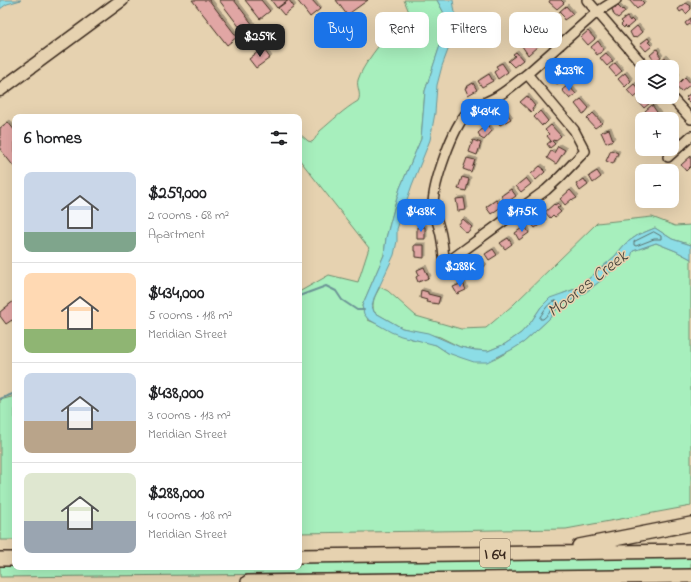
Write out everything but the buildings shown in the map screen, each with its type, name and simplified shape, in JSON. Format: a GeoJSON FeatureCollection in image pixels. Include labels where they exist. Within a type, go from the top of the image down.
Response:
{"type":"FeatureCollection","features":[{"type":"Feature","properties":{"kind":"highway"},"geometry":{"type":"LineString","coordinates":[[486,554],[539,548],[575,546],[691,524]]}},
{"type":"Feature","properties":{"kind":"highway","name":"I 64"},"geometry":{"type":"LineString","coordinates":[[302,556],[691,551]]}},
{"type":"Feature","properties":{"kind":"highway"},"geometry":{"type":"LineString","coordinates":[[0,559],[12,559]]}},
{"type":"Feature","properties":{"kind":"highway","name":"I 64"},"geometry":{"type":"LineString","coordinates":[[248,582],[339,582],[691,576]]}},
{"type":"Feature","properties":{"kind":"main road"},"geometry":{"type":"LineString","coordinates":[[0,90],[122,0]]}},
{"type":"Feature","properties":{"kind":"street"},"geometry":{"type":"LineString","coordinates":[[587,0],[639,60]]}},
{"type":"Feature","properties":{"kind":"street"},"geometry":{"type":"LineString","coordinates":[[527,74],[574,130],[585,150],[546,190],[445,264],[440,231],[435,215],[434,195],[436,185],[458,126],[469,112],[478,105],[497,97],[527,74],[597,12],[616,0]]}},
{"type":"Feature","properties":{"kind":"street"},"geometry":{"type":"LineString","coordinates":[[677,104],[691,119]]}},
{"type":"Feature","properties":{"kind":"street"},"geometry":{"type":"LineString","coordinates":[[668,157],[691,136]]}},
{"type":"Feature","properties":{"kind":"green space"},"geometry":{"type":"Polygon","coordinates":[[[404,0],[437,0],[443,12],[437,12],[437,48],[439,48],[425,91],[421,139],[400,188],[386,238],[384,255],[362,306],[368,320],[412,339],[425,341],[436,345],[448,353],[497,358],[524,342],[549,319],[560,305],[587,291],[618,265],[625,263],[633,251],[656,243],[691,259],[691,506],[566,529],[302,533],[302,290],[329,275],[358,282],[369,248],[302,163],[302,136],[308,141],[312,142],[320,131],[343,111],[358,101],[358,80],[360,74],[378,48],[429,48],[429,12],[409,12],[404,0]]]}},
{"type":"Feature","properties":{"kind":"green space"},"geometry":{"type":"Polygon","coordinates":[[[652,217],[675,226],[691,225],[691,245],[672,239],[655,228],[638,235],[625,244],[615,256],[578,288],[564,293],[541,307],[531,322],[521,333],[505,344],[488,351],[460,347],[440,337],[402,328],[374,312],[373,302],[380,287],[388,291],[416,316],[461,329],[486,328],[513,305],[597,223],[652,217]]]}},
{"type":"Feature","properties":{"kind":"green space"},"geometry":{"type":"Polygon","coordinates":[[[12,397],[12,540],[0,540],[0,400],[12,397]]]}},
{"type":"Feature","properties":{"kind":"green space"},"geometry":{"type":"Polygon","coordinates":[[[691,554],[691,570],[0,577],[0,562],[12,562],[12,570],[302,570],[302,558],[691,554]]]}},
{"type":"Feature","properties":{"kind":"water"},"geometry":{"type":"Polygon","coordinates":[[[0,0],[21,0],[7,4],[0,9],[0,0]]]}},
{"type":"Feature","properties":{"kind":"water"},"geometry":{"type":"Polygon","coordinates":[[[437,0],[453,0],[455,12],[443,12],[437,0]]]}},
{"type":"Feature","properties":{"kind":"water","name":"Moores Creek"},"geometry":{"type":"Polygon","coordinates":[[[439,48],[449,48],[437,85],[435,113],[430,140],[412,185],[397,229],[397,241],[394,255],[374,298],[372,306],[374,312],[402,328],[428,333],[460,347],[488,351],[505,344],[521,333],[550,298],[578,288],[615,256],[625,244],[638,235],[655,228],[672,239],[691,245],[691,259],[656,243],[633,251],[630,260],[618,265],[579,297],[560,305],[549,319],[524,342],[487,362],[474,362],[448,353],[436,345],[391,332],[368,319],[364,314],[362,306],[384,255],[386,238],[400,188],[421,139],[425,91],[439,48]]]}},
{"type":"Feature","properties":{"kind":"waterway"},"geometry":{"type":"LineString","coordinates":[[302,295],[326,286],[336,291],[342,300],[357,310],[364,310]]}},
{"type":"Feature","properties":{"kind":"waterway"},"geometry":{"type":"LineString","coordinates":[[0,399],[12,394]]}}]}
